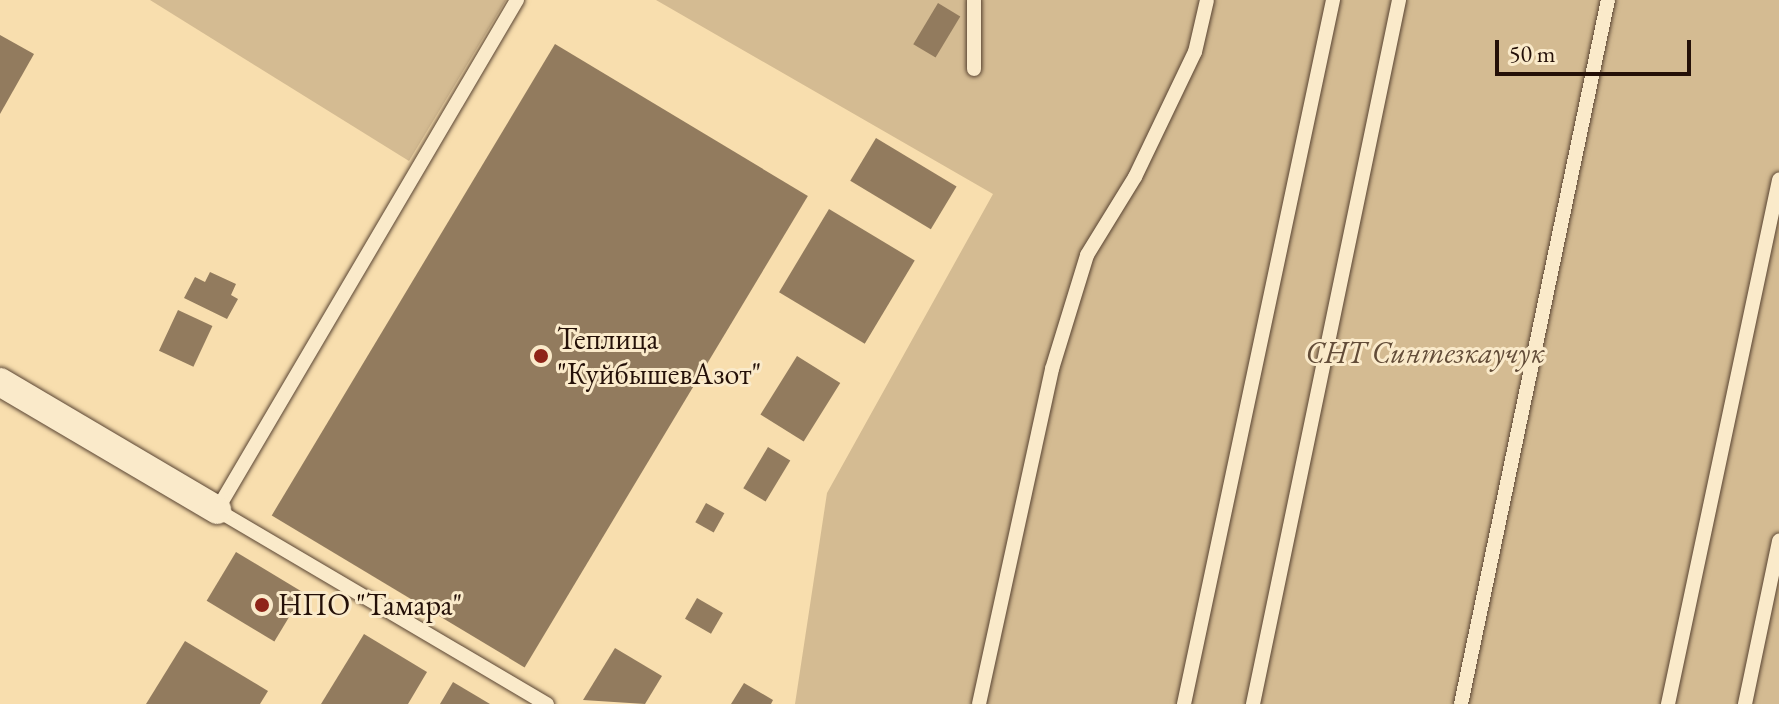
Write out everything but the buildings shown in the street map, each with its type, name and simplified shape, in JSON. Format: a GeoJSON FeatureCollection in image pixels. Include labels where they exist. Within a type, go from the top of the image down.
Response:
{"type":"FeatureCollection","features":[{"type":"Feature","properties":{"kind":"street"},"geometry":{"type":"LineString","coordinates":[[0,382],[217,510]]}},
{"type":"Feature","properties":{"kind":"lane"},"geometry":{"type":"LineString","coordinates":[[517,0],[217,510],[547,704]]}},
{"type":"Feature","properties":{"kind":"lane"},"geometry":{"type":"LineString","coordinates":[[974,0],[974,69]]}},
{"type":"Feature","properties":{"kind":"lane"},"geometry":{"type":"LineString","coordinates":[[979,704],[1052,369],[1087,255],[1135,177],[1195,52],[1207,0]]}},
{"type":"Feature","properties":{"kind":"lane"},"geometry":{"type":"LineString","coordinates":[[1184,704],[1333,0]]}},
{"type":"Feature","properties":{"kind":"lane"},"geometry":{"type":"LineString","coordinates":[[1253,704],[1399,0]]}},
{"type":"Feature","properties":{"kind":"lane"},"geometry":{"type":"LineString","coordinates":[[1461,704],[1608,0]]}},
{"type":"Feature","properties":{"kind":"lane"},"geometry":{"type":"LineString","coordinates":[[1668,704],[1779,180]]}},
{"type":"Feature","properties":{"kind":"lane"},"geometry":{"type":"LineString","coordinates":[[1745,704],[1779,541]]}},
{"type":"Feature","properties":{"kind":"green space"},"geometry":{"type":"Polygon","coordinates":[[[150,0],[506,0],[409,161],[150,0]]]}},
{"type":"Feature","properties":{"kind":"green space","name":"СНТ Синтезкаучук"},"geometry":{"type":"Polygon","coordinates":[[[656,0],[1779,0],[1779,704],[795,704],[827,493],[993,194],[656,0]]]}},
{"type":"Feature","properties":{"kind":"place","name":"Теплица \"КуйбышевАзот\""},"geometry":{"type":"Point","coordinates":[541,356]}},
{"type":"Feature","properties":{"kind":"place","name":"НПО \"Тамара\""},"geometry":{"type":"Point","coordinates":[262,605]}}]}
